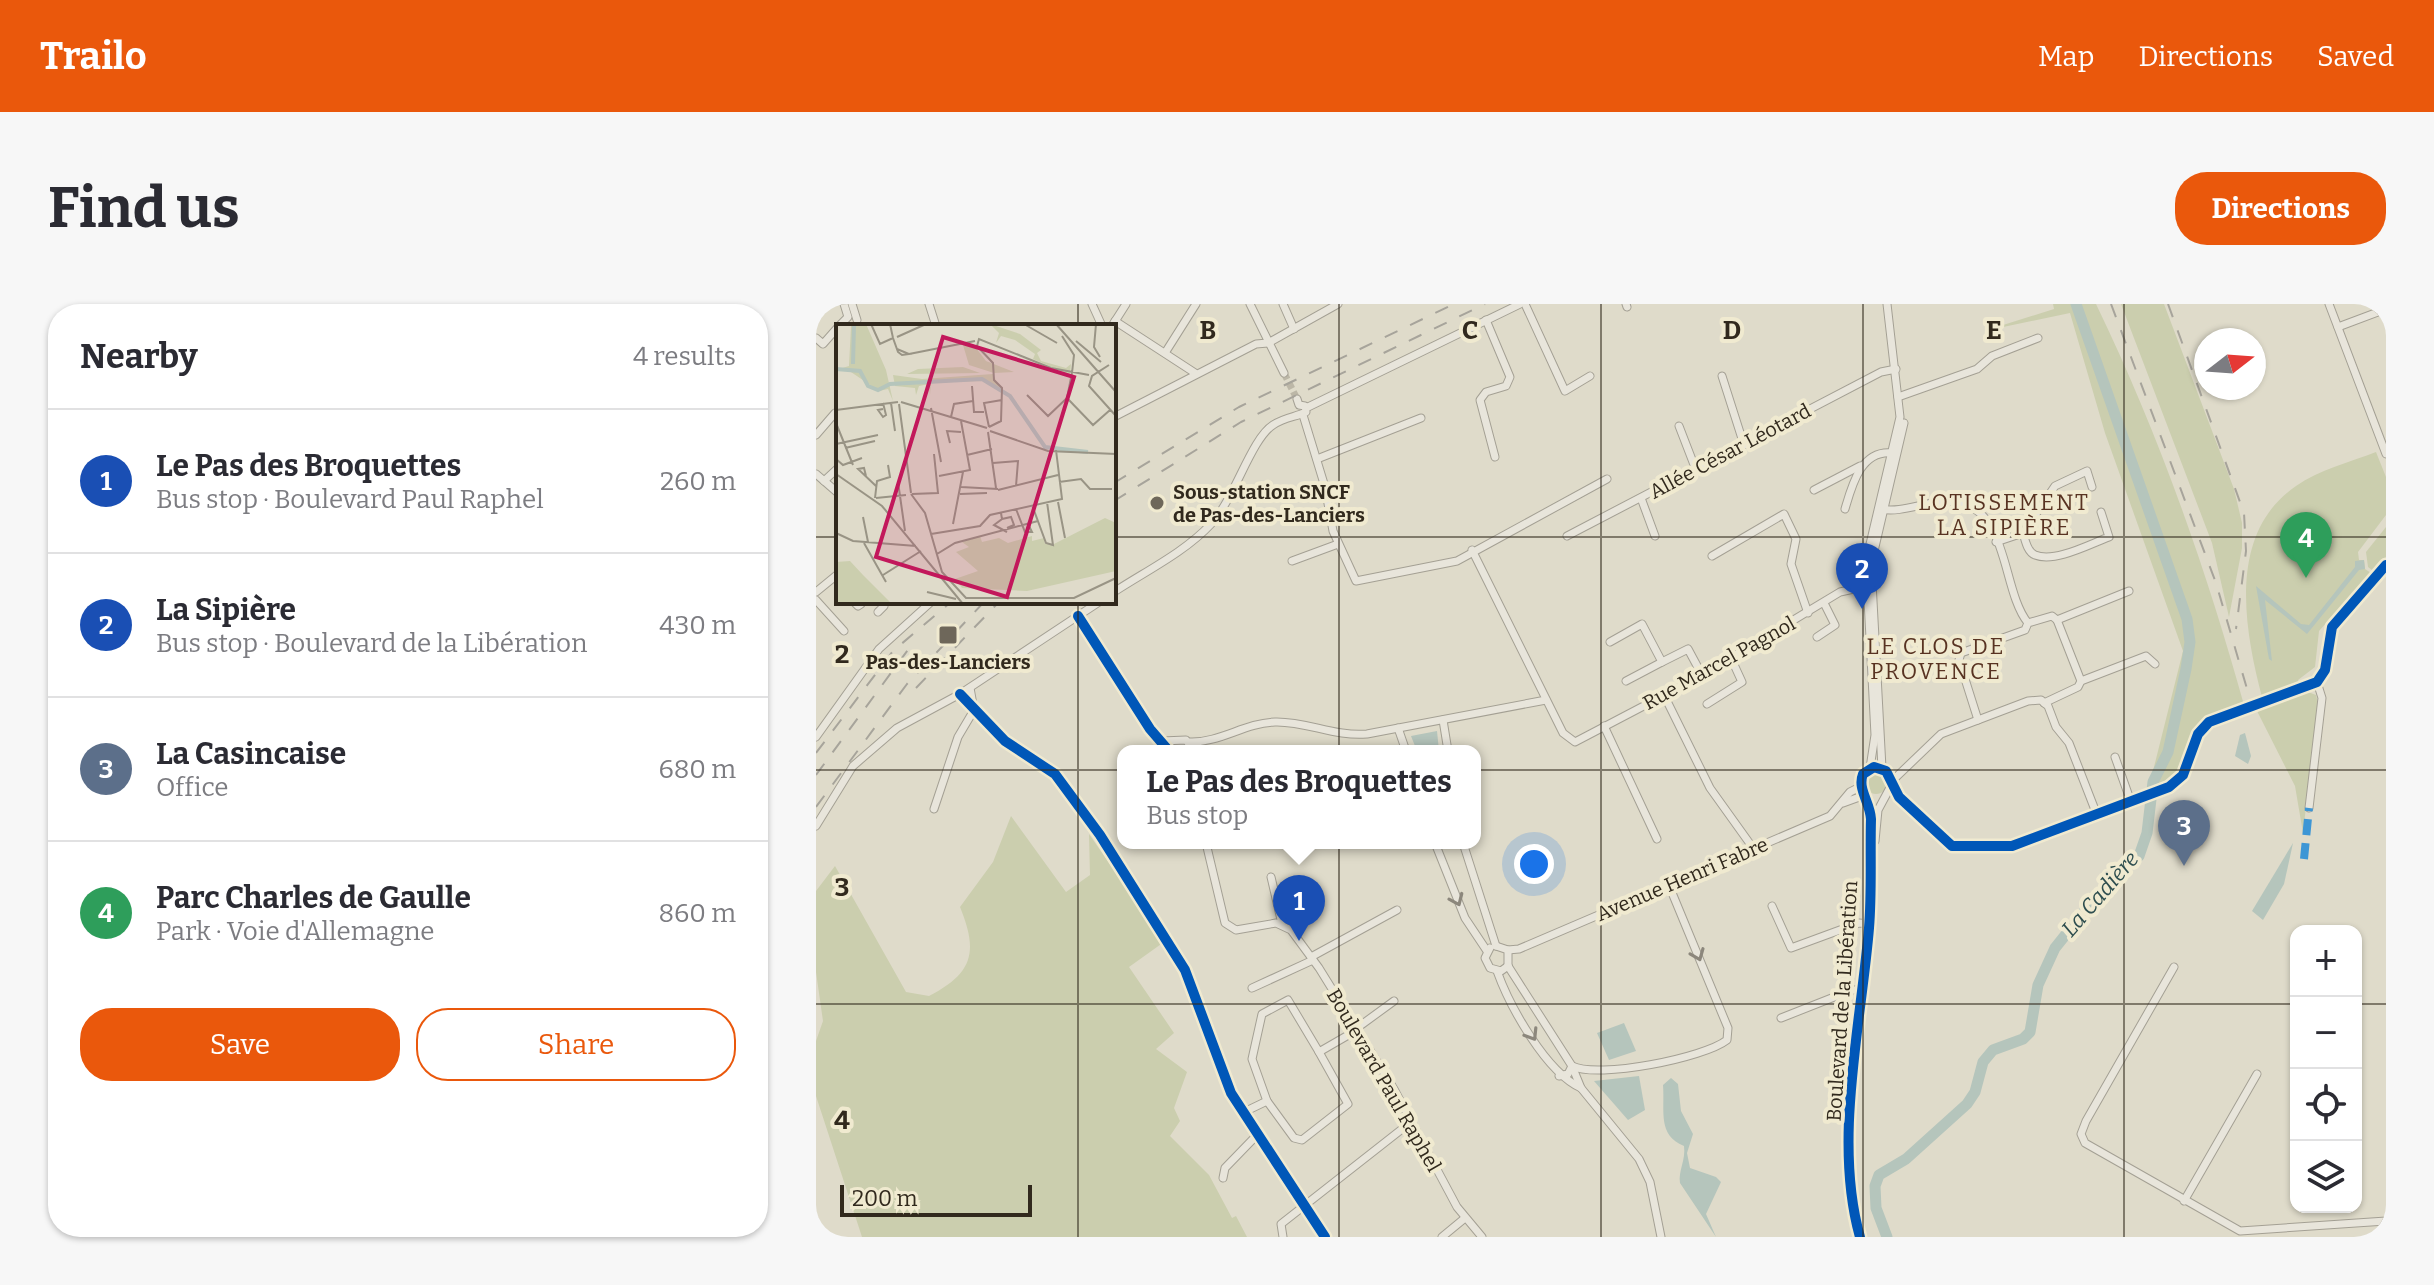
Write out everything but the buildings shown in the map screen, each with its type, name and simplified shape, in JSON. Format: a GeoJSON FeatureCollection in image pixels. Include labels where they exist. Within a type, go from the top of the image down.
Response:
{"type":"FeatureCollection","features":[{"type":"Feature","properties":{"kind":"street"},"geometry":{"type":"LineString","coordinates":[[842,324],[848,317],[844,304]]}},
{"type":"Feature","properties":{"kind":"street"},"geometry":{"type":"LineString","coordinates":[[852,304],[857,320]]}},
{"type":"Feature","properties":{"kind":"street"},"geometry":{"type":"LineString","coordinates":[[929,304],[935,324]]}},
{"type":"Feature","properties":{"kind":"street"},"geometry":{"type":"LineString","coordinates":[[1092,304],[1101,324]]}},
{"type":"Feature","properties":{"kind":"street"},"geometry":{"type":"LineString","coordinates":[[1114,323],[1126,304]]}},
{"type":"Feature","properties":{"kind":"street"},"geometry":{"type":"LineString","coordinates":[[1165,353],[1196,304]]}},
{"type":"Feature","properties":{"kind":"street"},"geometry":{"type":"LineString","coordinates":[[1250,304],[1284,373]]}},
{"type":"Feature","properties":{"kind":"street"},"geometry":{"type":"LineString","coordinates":[[1283,304],[1294,329]]}},
{"type":"Feature","properties":{"kind":"street"},"geometry":{"type":"LineString","coordinates":[[1116,416],[1195,373],[1256,344],[1268,343],[1338,304]]}},
{"type":"Feature","properties":{"kind":"street"},"geometry":{"type":"LineString","coordinates":[[1116,591],[1210,525],[1232,497],[1261,436],[1271,426],[1300,408],[1486,320],[1522,304],[1565,391],[1590,376]]}},
{"type":"Feature","properties":{"kind":"street"},"geometry":{"type":"LineString","coordinates":[[1889,304],[1900,396],[1899,423],[1895,453],[1867,547],[1882,768],[1899,797],[1952,846],[2012,846],[2146,797],[2181,779],[2198,734],[2209,722],[2317,682],[2325,670],[2331,629],[2382,575],[2386,565]]}},
{"type":"Feature","properties":{"kind":"street"},"geometry":{"type":"LineString","coordinates":[[2329,304],[2386,454]]}},
{"type":"Feature","properties":{"kind":"street"},"geometry":{"type":"LineString","coordinates":[[2338,327],[2386,309]]}},
{"type":"Feature","properties":{"kind":"street"},"geometry":{"type":"LineString","coordinates":[[1486,320],[1510,377],[1506,386],[1486,392],[1480,400],[1495,457]]}},
{"type":"Feature","properties":{"kind":"street"},"geometry":{"type":"LineString","coordinates":[[1116,324],[1195,373]]}},
{"type":"Feature","properties":{"kind":"street"},"geometry":{"type":"LineString","coordinates":[[816,338],[823,344],[836,330]]}},
{"type":"Feature","properties":{"kind":"street"},"geometry":{"type":"LineString","coordinates":[[1900,396],[1977,369],[1992,356],[2038,338]]}},
{"type":"Feature","properties":{"kind":"street","name":"Allée César Léotard"},"geometry":{"type":"LineString","coordinates":[[1567,536],[1881,372],[1896,369]]}},
{"type":"Feature","properties":{"kind":"street"},"geometry":{"type":"LineString","coordinates":[[1722,376],[1744,445]]}},
{"type":"Feature","properties":{"kind":"street"},"geometry":{"type":"LineString","coordinates":[[1300,408],[1317,459],[1338,544],[1352,578],[1358,581],[1454,562],[1607,479]]}},
{"type":"Feature","properties":{"kind":"street"},"geometry":{"type":"LineString","coordinates":[[816,435],[835,413]]}},
{"type":"Feature","properties":{"kind":"street"},"geometry":{"type":"LineString","coordinates":[[1317,459],[1421,418]]}},
{"type":"Feature","properties":{"kind":"street"},"geometry":{"type":"LineString","coordinates":[[1679,426],[1696,470]]}},
{"type":"Feature","properties":{"kind":"street"},"geometry":{"type":"LineString","coordinates":[[1814,490],[1883,453],[1895,453]]}},
{"type":"Feature","properties":{"kind":"street"},"geometry":{"type":"LineString","coordinates":[[1845,509],[1855,475],[1862,465]]}},
{"type":"Feature","properties":{"kind":"street"},"geometry":{"type":"LineString","coordinates":[[824,481],[836,470]]}},
{"type":"Feature","properties":{"kind":"street"},"geometry":{"type":"LineString","coordinates":[[1996,542],[2023,533],[2062,480],[2087,471],[2092,487]]}},
{"type":"Feature","properties":{"kind":"street"},"geometry":{"type":"LineString","coordinates":[[816,474],[836,491]]}},
{"type":"Feature","properties":{"kind":"street"},"geometry":{"type":"LineString","coordinates":[[1641,498],[1655,536]]}},
{"type":"Feature","properties":{"kind":"street"},"geometry":{"type":"LineString","coordinates":[[1880,510],[1896,512],[1931,500],[1961,503],[1985,516],[2028,623],[2025,630],[1961,653],[1959,660],[1978,720]]}},
{"type":"Feature","properties":{"kind":"street"},"geometry":{"type":"LineString","coordinates":[[2023,533],[2030,552],[2036,555],[2058,554],[2109,537],[2101,512]]}},
{"type":"Feature","properties":{"kind":"street"},"geometry":{"type":"LineString","coordinates":[[1712,556],[1784,514],[1796,539],[1791,564],[1808,613]]}},
{"type":"Feature","properties":{"kind":"street"},"geometry":{"type":"LineString","coordinates":[[1292,561],[1338,544]]}},
{"type":"Feature","properties":{"kind":"street"},"geometry":{"type":"LineString","coordinates":[[1160,741],[1207,741],[1272,722],[1348,735],[1546,700],[1472,550]]}},
{"type":"Feature","properties":{"kind":"street"},"geometry":{"type":"LineString","coordinates":[[817,589],[836,579]]}},
{"type":"Feature","properties":{"kind":"street"},"geometry":{"type":"LineString","coordinates":[[1860,787],[1861,778],[1870,768],[1875,750],[1870,586]]}},
{"type":"Feature","properties":{"kind":"street","name":"Rue Marcel Pagnol"},"geometry":{"type":"LineString","coordinates":[[1546,700],[1563,733],[1571,741],[1702,675],[1848,588],[1870,586]]}},
{"type":"Feature","properties":{"kind":"street"},"geometry":{"type":"LineString","coordinates":[[2057,620],[2129,591]]}},
{"type":"Feature","properties":{"kind":"street"},"geometry":{"type":"LineString","coordinates":[[816,600],[844,631]]}},
{"type":"Feature","properties":{"kind":"street"},"geometry":{"type":"LineString","coordinates":[[1817,637],[1835,625],[1824,603]]}},
{"type":"Feature","properties":{"kind":"street"},"geometry":{"type":"LineString","coordinates":[[878,612],[884,606],[882,604]]}},
{"type":"Feature","properties":{"kind":"street"},"geometry":{"type":"LineString","coordinates":[[816,737],[879,649],[929,604]]}},
{"type":"Feature","properties":{"kind":"street"},"geometry":{"type":"LineString","coordinates":[[816,826],[853,766],[872,748],[905,723],[970,688],[1096,604]]}},
{"type":"Feature","properties":{"kind":"street"},"geometry":{"type":"LineString","coordinates":[[1078,616],[1164,745]]}},
{"type":"Feature","properties":{"kind":"street"},"geometry":{"type":"LineString","coordinates":[[2028,623],[2052,616],[2057,620],[2081,681]]}},
{"type":"Feature","properties":{"kind":"street"},"geometry":{"type":"LineString","coordinates":[[1610,642],[1642,624],[1662,662]]}},
{"type":"Feature","properties":{"kind":"street"},"geometry":{"type":"LineString","coordinates":[[1626,681],[1688,649],[1702,675]]}},
{"type":"Feature","properties":{"kind":"street"},"geometry":{"type":"LineString","coordinates":[[1891,780],[1941,734],[2028,701],[2044,703],[2078,687],[2081,681],[2146,656],[2155,664]]}},
{"type":"Feature","properties":{"kind":"street"},"geometry":{"type":"LineString","coordinates":[[1707,704],[1742,682],[1731,658]]}},
{"type":"Feature","properties":{"kind":"street"},"geometry":{"type":"LineString","coordinates":[[2309,808],[2322,698],[2317,682]]}},
{"type":"Feature","properties":{"kind":"street"},"geometry":{"type":"LineString","coordinates":[[934,809],[958,737],[974,710],[970,688]]}},
{"type":"Feature","properties":{"kind":"street"},"geometry":{"type":"LineString","coordinates":[[960,694],[1005,741],[1042,762],[1055,774],[1100,835],[1185,970],[1212,1047],[1242,1113],[1325,1237]]}},
{"type":"Feature","properties":{"kind":"street"},"geometry":{"type":"LineString","coordinates":[[1664,695],[1710,788],[1753,848]]}},
{"type":"Feature","properties":{"kind":"street"},"geometry":{"type":"LineString","coordinates":[[2044,703],[2069,743],[2097,815]]}},
{"type":"Feature","properties":{"kind":"street"},"geometry":{"type":"LineString","coordinates":[[1443,720],[1447,745]]}},
{"type":"Feature","properties":{"kind":"street"},"geometry":{"type":"LineString","coordinates":[[1604,726],[1657,839]]}},
{"type":"Feature","properties":{"kind":"street"},"geometry":{"type":"LineString","coordinates":[[1398,728],[1404,745]]}},
{"type":"Feature","properties":{"kind":"street"},"geometry":{"type":"LineString","coordinates":[[1202,745],[1207,741]]}},
{"type":"Feature","properties":{"kind":"street"},"geometry":{"type":"LineString","coordinates":[[2115,757],[2131,802]]}},
{"type":"Feature","properties":{"kind":"street"},"geometry":{"type":"LineString","coordinates":[[1870,768],[1882,768]]}},
{"type":"Feature","properties":{"kind":"street","name":"Boulevard de la Libération"},"geometry":{"type":"LineString","coordinates":[[1871,863],[1878,810],[1891,780]]}},
{"type":"Feature","properties":{"kind":"street","name":"Avenue Henri Fabre"},"geometry":{"type":"LineString","coordinates":[[1509,958],[1519,949],[1668,883],[1830,816],[1860,787]]}},
{"type":"Feature","properties":{"kind":"street","name":"Boulevard de la Libération"},"geometry":{"type":"LineString","coordinates":[[1860,787],[1866,796],[1871,863],[1870,924],[1849,1148],[1852,1189],[1862,1237]]}},
{"type":"Feature","properties":{"kind":"street"},"geometry":{"type":"LineString","coordinates":[[1866,796],[1899,797]]}},
{"type":"Feature","properties":{"kind":"street","name":"Avenue Henri Fabre"},"geometry":{"type":"LineString","coordinates":[[1841,804],[1866,796]]}},
{"type":"Feature","properties":{"kind":"street"},"geometry":{"type":"LineString","coordinates":[[1207,849],[1225,923],[1236,930],[1282,924],[1271,877]]}},
{"type":"Feature","properties":{"kind":"street"},"geometry":{"type":"LineString","coordinates":[[1437,849],[1465,918],[1487,951],[1487,965],[1497,971],[1507,995],[1559,1076],[1581,1088]]}},
{"type":"Feature","properties":{"kind":"street"},"geometry":{"type":"LineString","coordinates":[[1465,849],[1496,946],[1509,958],[1572,1066],[1581,1088],[1645,1170],[1661,1237]]}},
{"type":"Feature","properties":{"kind":"street"},"geometry":{"type":"LineString","coordinates":[[1572,1066],[1589,1071],[1675,1061],[1727,1040],[1728,1028],[1668,883]]}},
{"type":"Feature","properties":{"kind":"street"},"geometry":{"type":"LineString","coordinates":[[1772,906],[1791,948],[1859,923],[1870,924]]}},
{"type":"Feature","properties":{"kind":"street"},"geometry":{"type":"LineString","coordinates":[[1252,988],[1397,910]]}},
{"type":"Feature","properties":{"kind":"street","name":"Boulevard Paul Raphel"},"geometry":{"type":"LineString","coordinates":[[1282,924],[1291,930],[1312,958],[1357,1029],[1465,1218],[1482,1237]]}},
{"type":"Feature","properties":{"kind":"street"},"geometry":{"type":"LineString","coordinates":[[1487,951],[1496,946]]}},
{"type":"Feature","properties":{"kind":"street"},"geometry":{"type":"LineString","coordinates":[[1497,971],[1509,958]]}},
{"type":"Feature","properties":{"kind":"street"},"geometry":{"type":"LineString","coordinates":[[2174,967],[2081,1134],[2087,1145],[2239,1234],[2386,1221]]}},
{"type":"Feature","properties":{"kind":"street"},"geometry":{"type":"LineString","coordinates":[[1781,1018],[1852,990],[1863,990]]}},
{"type":"Feature","properties":{"kind":"street"},"geometry":{"type":"LineString","coordinates":[[1288,1000],[1348,1104],[1302,1140],[1294,1138],[1267,1101],[1252,1059],[1262,1014],[1288,1000]]}},
{"type":"Feature","properties":{"kind":"street"},"geometry":{"type":"LineString","coordinates":[[1319,1052],[1394,1001]]}},
{"type":"Feature","properties":{"kind":"street"},"geometry":{"type":"LineString","coordinates":[[1559,1076],[1568,1074],[1572,1066]]}},
{"type":"Feature","properties":{"kind":"street"},"geometry":{"type":"LineString","coordinates":[[2184,1201],[2257,1074]]}},
{"type":"Feature","properties":{"kind":"street"},"geometry":{"type":"LineString","coordinates":[[1242,1113],[1267,1101]]}},
{"type":"Feature","properties":{"kind":"street"},"geometry":{"type":"LineString","coordinates":[[1283,1237],[1281,1224],[1411,1122]]}},
{"type":"Feature","properties":{"kind":"street"},"geometry":{"type":"LineString","coordinates":[[1223,1178],[1225,1168],[1257,1135]]}},
{"type":"Feature","properties":{"kind":"street"},"geometry":{"type":"LineString","coordinates":[[1442,1237],[1465,1218]]}},
{"type":"Feature","properties":{"kind":"green space"},"geometry":{"type":"Polygon","coordinates":[[[2053,304],[2096,304],[2119,352],[2179,501],[2244,705],[2203,721],[2190,739],[2182,767],[2168,782],[2155,789],[2149,787],[2183,651],[2105,433],[2070,313],[1984,331],[2054,309],[2053,304]]]}},
{"type":"Feature","properties":{"kind":"green space"},"geometry":{"type":"Polygon","coordinates":[[[2121,304],[2164,304],[2194,383],[2194,400],[2200,400],[2234,489],[2242,523],[2242,548],[2229,617],[2212,543],[2121,304]]]}},
{"type":"Feature","properties":{"kind":"green space"},"geometry":{"type":"Polygon","coordinates":[[[2376,452],[2386,477],[2386,515],[2358,552],[2359,560],[2364,560],[2365,569],[2371,573],[2319,631],[2315,667],[2298,680],[2300,686],[2262,697],[2250,642],[2246,583],[2250,555],[2259,529],[2274,506],[2305,480],[2376,452]]]}},
{"type":"Feature","properties":{"kind":"green space"},"geometry":{"type":"Polygon","coordinates":[[[2386,527],[2386,560],[2376,573],[2368,567],[2366,552],[2386,527]]]}},
{"type":"Feature","properties":{"kind":"green space"},"geometry":{"type":"Polygon","coordinates":[[[2308,692],[2316,695],[2318,703],[2303,833],[2295,786],[2256,709],[2308,692]]]}},
{"type":"Feature","properties":{"kind":"green space"},"geometry":{"type":"Polygon","coordinates":[[[1876,772],[1884,775],[1887,783],[1884,791],[1876,794],[1868,791],[1865,783],[1868,775],[1876,772]]]}},
{"type":"Feature","properties":{"kind":"green space"},"geometry":{"type":"Polygon","coordinates":[[[1011,816],[1066,892],[1090,875],[1089,834],[1164,942],[1129,967],[1174,1033],[1156,1049],[1187,1072],[1174,1108],[1180,1121],[1170,1136],[1209,1175],[1232,1218],[1236,1216],[1247,1237],[862,1237],[816,1096],[816,1041],[823,1021],[816,972],[816,891],[835,866],[906,992],[929,996],[955,979],[968,959],[969,936],[960,907],[993,862],[1011,816]]]}},
{"type":"Feature","properties":{"kind":"shaded area"},"geometry":{"type":"Polygon","coordinates":[[[2364,560],[2365,569],[2359,570],[2307,634],[2265,600],[2272,661],[2269,659],[2256,586],[2301,624],[2309,625],[2355,567],[2355,561],[2364,560]]]}},
{"type":"Feature","properties":{"kind":"shaded area"},"geometry":{"type":"Polygon","coordinates":[[[1437,731],[1438,745],[1415,745],[1411,736],[1437,731]]]}},
{"type":"Feature","properties":{"kind":"shaded area"},"geometry":{"type":"Polygon","coordinates":[[[2245,733],[2251,756],[2248,764],[2235,756],[2240,735],[2245,733]]]}},
{"type":"Feature","properties":{"kind":"shaded area"},"geometry":{"type":"Polygon","coordinates":[[[2293,843],[2284,884],[2263,920],[2252,911],[2293,843]]]}},
{"type":"Feature","properties":{"kind":"shaded area"},"geometry":{"type":"Polygon","coordinates":[[[1624,1023],[1636,1051],[1609,1060],[1597,1033],[1624,1023]]]}},
{"type":"Feature","properties":{"kind":"shaded area"},"geometry":{"type":"Polygon","coordinates":[[[1639,1076],[1645,1110],[1628,1120],[1594,1081],[1639,1076]]]}},
{"type":"Feature","properties":{"kind":"shaded area"},"geometry":{"type":"Polygon","coordinates":[[[1671,1078],[1678,1084],[1681,1111],[1693,1134],[1687,1153],[1690,1168],[1716,1177],[1721,1182],[1706,1214],[1716,1237],[1680,1183],[1684,1146],[1675,1141],[1666,1129],[1663,1113],[1663,1085],[1671,1078]]]}},
{"type":"Feature","properties":{"kind":"waterway","name":"La Cadière"},"geometry":{"type":"LineString","coordinates":[[1887,1237],[1876,1208],[1875,1186],[1879,1175],[1906,1159],[1967,1104],[1975,1092],[1983,1062],[1993,1050],[2023,1039],[2030,1032],[2038,985],[2055,948],[2099,893],[2139,856],[2147,833],[2153,782],[2168,752],[2186,669],[2190,642],[2187,619],[2076,304]]}},
{"type":"Feature","properties":{"kind":"tunnel"},"geometry":{"type":"LineString","coordinates":[[1284,373],[1297,399]]}},
{"type":"Feature","properties":{"kind":"railway"},"geometry":{"type":"LineString","coordinates":[[1116,482],[1239,407],[1454,304]]}},
{"type":"Feature","properties":{"kind":"railway"},"geometry":{"type":"LineString","coordinates":[[1116,500],[1241,422],[1485,304]]}},
{"type":"Feature","properties":{"kind":"railway"},"geometry":{"type":"LineString","coordinates":[[2111,304],[2216,583],[2250,699]]}},
{"type":"Feature","properties":{"kind":"railway"},"geometry":{"type":"LineString","coordinates":[[2168,304],[2244,513],[2246,551],[2236,629]]}},
{"type":"Feature","properties":{"kind":"railway"},"geometry":{"type":"LineString","coordinates":[[816,753],[893,651],[949,604]]}},
{"type":"Feature","properties":{"kind":"railway"},"geometry":{"type":"LineString","coordinates":[[816,807],[907,684],[982,604]]}},
{"type":"Feature","properties":{"kind":"railway"},"geometry":{"type":"LineString","coordinates":[[916,688],[997,604]]}},
{"type":"Feature","properties":{"kind":"railway"},"geometry":{"type":"LineString","coordinates":[[816,775],[913,643]]}},
{"type":"Feature","properties":{"kind":"marked path"},"geometry":{"type":"LineString","coordinates":[[2304,859],[2309,808]]}},
{"type":"Feature","properties":{"kind":"cycle path"},"geometry":{"type":"LineString","coordinates":[[1860,1237],[1852,1200],[1849,1123],[1870,914],[1871,819],[1862,785],[1863,774],[1874,767],[1886,771],[1899,797],[1952,846],[2012,846],[2169,787],[2183,775],[2198,734],[2209,722],[2317,682],[2325,670],[2332,627],[2386,565]]}},
{"type":"Feature","properties":{"kind":"cycle path"},"geometry":{"type":"LineString","coordinates":[[1078,616],[1150,729],[1164,745]]}},
{"type":"Feature","properties":{"kind":"cycle path"},"geometry":{"type":"LineString","coordinates":[[960,694],[1005,741],[1055,774],[1100,835],[1185,970],[1231,1093],[1325,1237]]}},
{"type":"Feature","properties":{"kind":"place","name":"Sous-station SNCF de Pas-des-Lanciers"},"geometry":{"type":"Point","coordinates":[1157,503]}},
{"type":"Feature","properties":{"kind":"place","name":"Parc Charles de Gaulle"},"geometry":{"type":"Point","coordinates":[2306,578]}},
{"type":"Feature","properties":{"kind":"place","name":"La Sipière"},"geometry":{"type":"Point","coordinates":[1862,609]}},
{"type":"Feature","properties":{"kind":"place","name":"Pas-des-Lanciers"},"geometry":{"type":"Point","coordinates":[948,635]}},
{"type":"Feature","properties":{"kind":"place","name":"La Casincaise"},"geometry":{"type":"Point","coordinates":[2184,866]}},
{"type":"Feature","properties":{"kind":"place","name":"Le Pas des Broquettes"},"geometry":{"type":"Point","coordinates":[1299,941]}},
{"type":"Feature","properties":{"kind":"district","name":"LOTISSEMENT LA SIPIÈRE"},"geometry":{"type":"Point","coordinates":[2004,514]}},
{"type":"Feature","properties":{"kind":"district","name":"LE CLOS DE PROVENCE"},"geometry":{"type":"Point","coordinates":[1936,658]}}]}
